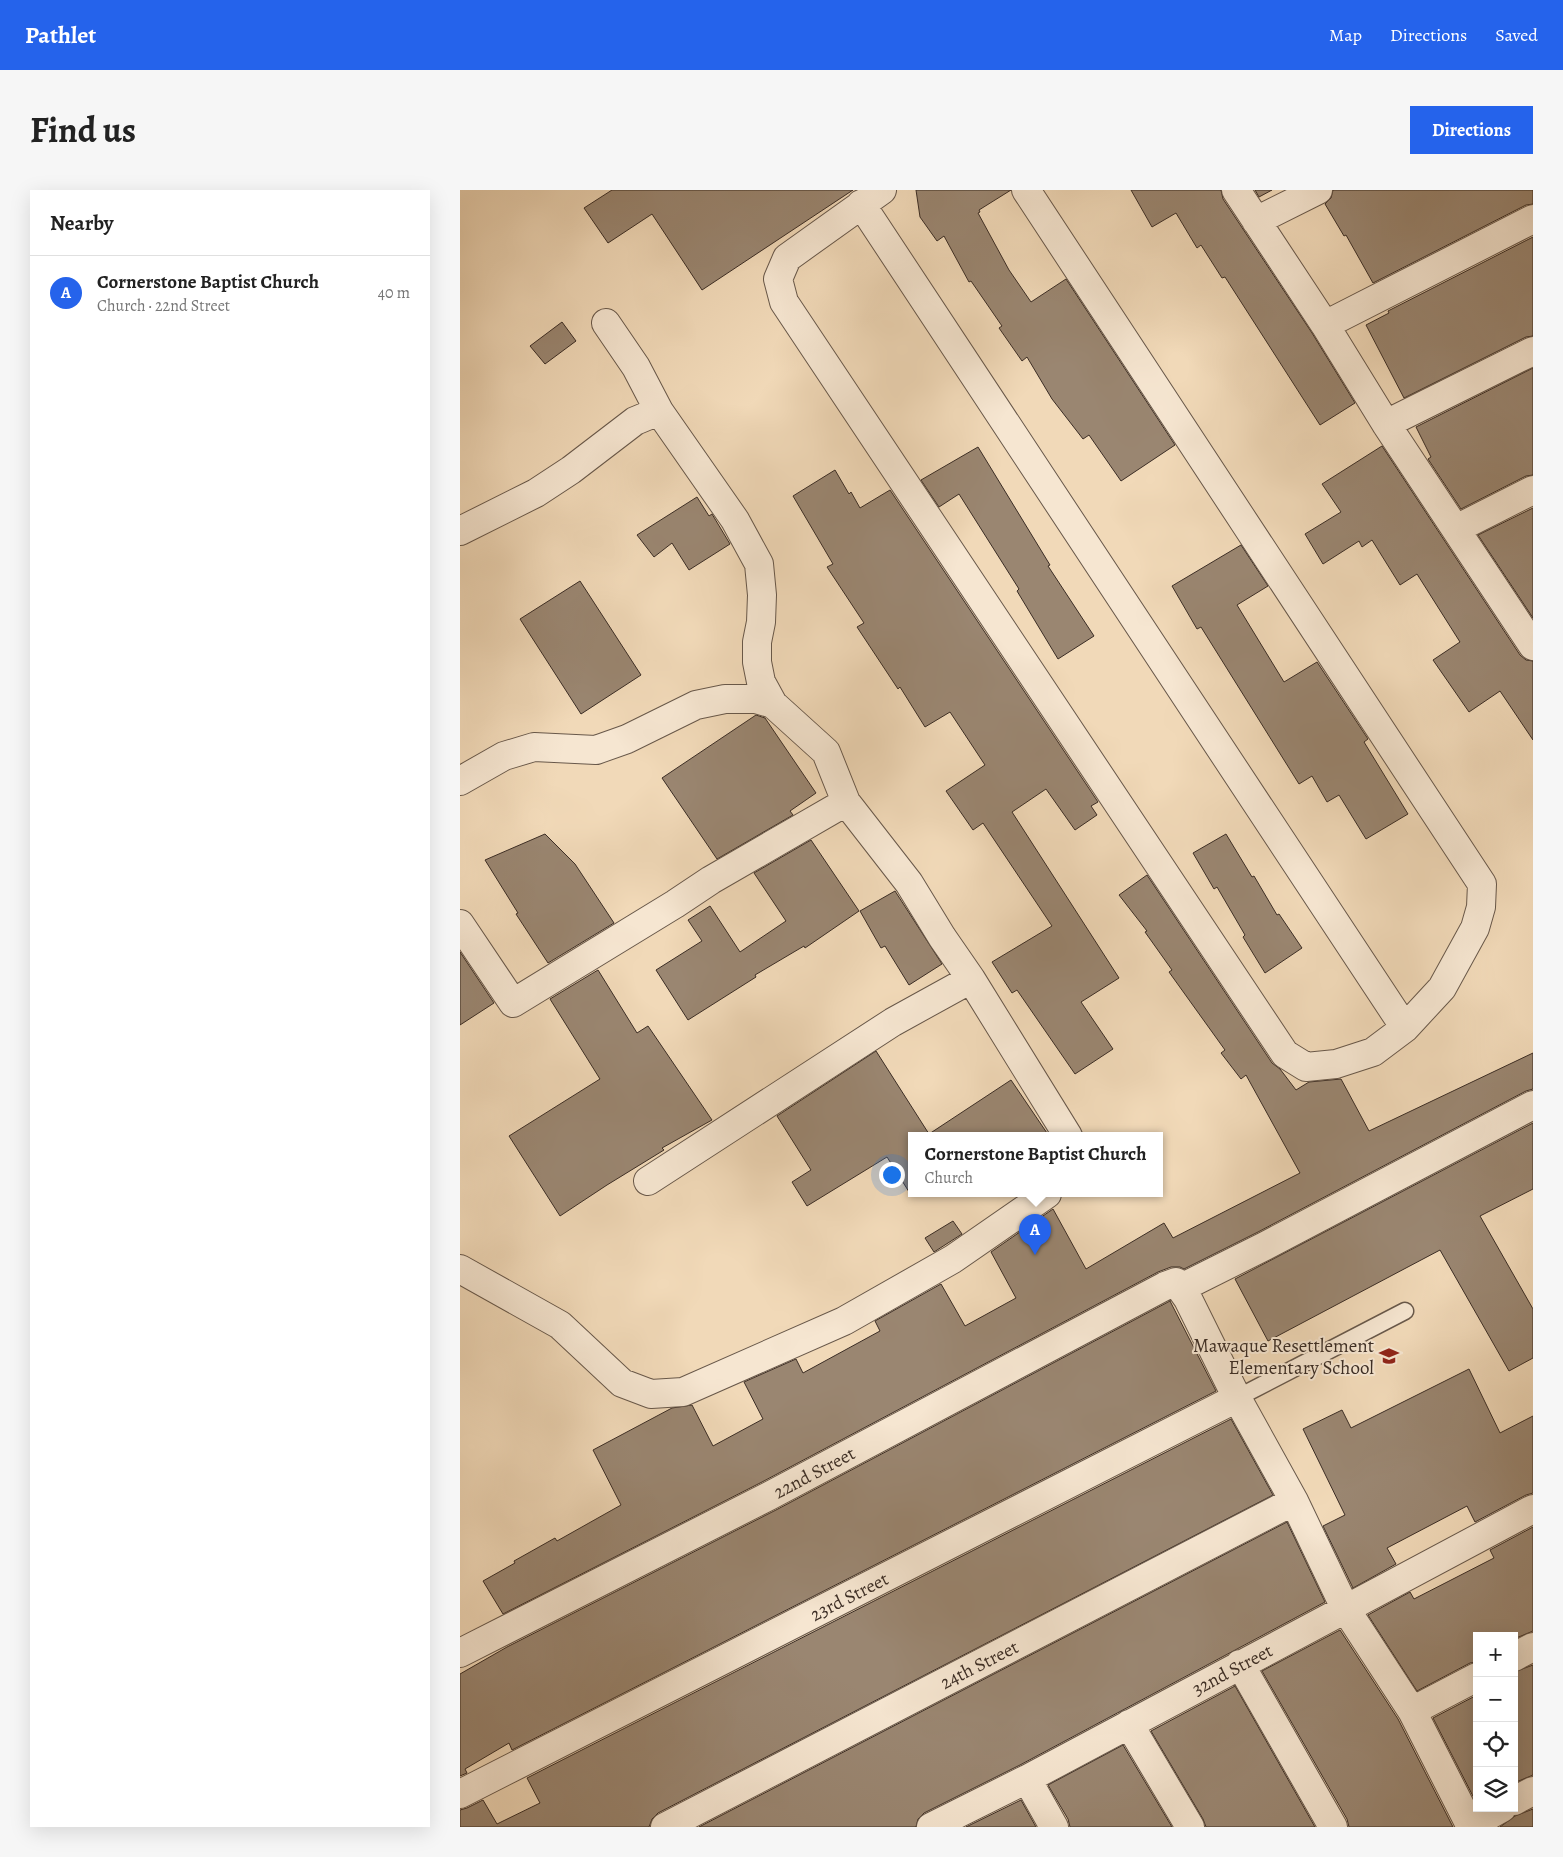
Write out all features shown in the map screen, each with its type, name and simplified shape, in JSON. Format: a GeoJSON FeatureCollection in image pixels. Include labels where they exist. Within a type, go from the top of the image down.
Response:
{"type":"FeatureCollection","features":[{"type":"Feature","properties":{"kind":"street"},"geometry":{"type":"LineString","coordinates":[[1026,190],[1482,884],[1481,907],[1475,928],[1442,988],[1405,1028],[1373,1052],[1336,1064],[1306,1067],[1285,1054],[784,302],[778,279],[787,258],[872,197],[1405,1028]]}},
{"type":"Feature","properties":{"kind":"street"},"geometry":{"type":"LineString","coordinates":[[1236,190],[1386,424],[1456,529],[1530,634]]}},
{"type":"Feature","properties":{"kind":"street"},"geometry":{"type":"LineString","coordinates":[[1256,221],[1318,190]]}},
{"type":"Feature","properties":{"kind":"street"},"geometry":{"type":"LineString","coordinates":[[1324,325],[1533,219]]}},
{"type":"Feature","properties":{"kind":"street"},"geometry":{"type":"LineString","coordinates":[[606,322],[636,368],[659,411],[735,520],[759,564],[762,595],[757,662],[761,682],[773,704],[826,752],[846,802],[909,883],[1066,1132]]}},
{"type":"Feature","properties":{"kind":"street"},"geometry":{"type":"LineString","coordinates":[[1386,424],[1533,351]]}},
{"type":"Feature","properties":{"kind":"street"},"geometry":{"type":"LineString","coordinates":[[460,531],[536,493],[571,470],[635,421],[659,411]]}},
{"type":"Feature","properties":{"kind":"street"},"geometry":{"type":"LineString","coordinates":[[1456,529],[1533,490]]}},
{"type":"Feature","properties":{"kind":"street"},"geometry":{"type":"LineString","coordinates":[[460,781],[504,756],[534,747],[596,750],[627,739],[696,705],[725,699],[756,699],[773,704]]}},
{"type":"Feature","properties":{"kind":"street"},"geometry":{"type":"LineString","coordinates":[[460,924],[513,1003],[676,904],[711,880],[846,802]]}},
{"type":"Feature","properties":{"kind":"street"},"geometry":{"type":"LineString","coordinates":[[648,1181],[892,1022],[971,979]]}},
{"type":"Feature","properties":{"kind":"street","name":"22nd Street"},"geometry":{"type":"LineString","coordinates":[[460,1653],[778,1492],[1173,1287],[1265,1246],[1533,1105]]}},
{"type":"Feature","properties":{"kind":"street"},"geometry":{"type":"LineString","coordinates":[[460,1269],[560,1325],[622,1383],[651,1394],[683,1392],[844,1321],[953,1259],[1043,1197]]}},
{"type":"Feature","properties":{"kind":"street"},"geometry":{"type":"LineString","coordinates":[[1173,1287],[1294,1501],[1345,1608],[1412,1711],[1470,1826],[1495,1812]]}},
{"type":"Feature","properties":{"kind":"street","name":"23rd Street"},"geometry":{"type":"LineString","coordinates":[[460,1794],[1237,1398]]}},
{"type":"Feature","properties":{"kind":"street","name":"24th Street"},"geometry":{"type":"LineString","coordinates":[[665,1827],[1294,1501]]}},
{"type":"Feature","properties":{"kind":"street","name":"32nd Street"},"geometry":{"type":"LineString","coordinates":[[931,1827],[1027,1779],[1533,1509]]}},
{"type":"Feature","properties":{"kind":"street"},"geometry":{"type":"LineString","coordinates":[[1518,1655],[1533,1647]]}},
{"type":"Feature","properties":{"kind":"street"},"geometry":{"type":"LineString","coordinates":[[1240,1664],[1333,1827]]}},
{"type":"Feature","properties":{"kind":"street"},"geometry":{"type":"LineString","coordinates":[[1412,1711],[1473,1679]]}},
{"type":"Feature","properties":{"kind":"street"},"geometry":{"type":"LineString","coordinates":[[1129,1724],[1190,1827]]}},
{"type":"Feature","properties":{"kind":"street"},"geometry":{"type":"LineString","coordinates":[[1027,1779],[1054,1827]]}},
{"type":"Feature","properties":{"kind":"street"},"geometry":{"type":"LineString","coordinates":[[1518,1799],[1533,1791]]}},
{"type":"Feature","properties":{"kind":"lane"},"geometry":{"type":"LineString","coordinates":[[1237,1398],[1405,1311]]}},
{"type":"Feature","properties":{"kind":"building"},"geometry":{"type":"Polygon","coordinates":[[[612,190],[853,190],[702,290],[652,214],[608,243],[584,208],[612,190]]]}},
{"type":"Feature","properties":{"kind":"building"},"geometry":{"type":"Polygon","coordinates":[[[916,190],[1011,190],[979,210],[980,212],[978,213],[1009,270],[1031,302],[1066,279],[1175,445],[1121,481],[1089,435],[1083,439],[1052,399],[1027,357],[1022,361],[999,328],[1002,326],[971,281],[969,282],[944,236],[937,241],[920,217],[916,190]]]}},
{"type":"Feature","properties":{"kind":"building"},"geometry":{"type":"Polygon","coordinates":[[[1131,190],[1221,190],[1223,199],[1312,333],[1355,403],[1320,425],[1225,277],[1222,278],[1201,245],[1197,248],[1176,213],[1152,227],[1131,190]]]}},
{"type":"Feature","properties":{"kind":"building"},"geometry":{"type":"Polygon","coordinates":[[[1255,190],[1272,190],[1259,197],[1255,190]]]}},
{"type":"Feature","properties":{"kind":"building"},"geometry":{"type":"Polygon","coordinates":[[[1333,190],[1533,190],[1533,204],[1526,205],[1373,283],[1346,235],[1344,236],[1325,204],[1331,198],[1333,190]]]}},
{"type":"Feature","properties":{"kind":"building"},"geometry":{"type":"Polygon","coordinates":[[[1533,237],[1533,336],[1526,337],[1404,398],[1366,325],[1389,313],[1388,311],[1533,237]]]}},
{"type":"Feature","properties":{"kind":"building"},"geometry":{"type":"Polygon","coordinates":[[[562,322],[576,341],[545,364],[530,346],[562,322]]]}},
{"type":"Feature","properties":{"kind":"building"},"geometry":{"type":"Polygon","coordinates":[[[1533,368],[1533,475],[1526,476],[1461,509],[1428,459],[1431,457],[1416,427],[1533,368]]]}},
{"type":"Feature","properties":{"kind":"building"},"geometry":{"type":"Polygon","coordinates":[[[1382,446],[1520,655],[1526,660],[1533,661],[1533,740],[1500,691],[1469,712],[1433,660],[1460,642],[1417,574],[1400,585],[1372,540],[1362,547],[1359,541],[1323,564],[1305,534],[1341,512],[1322,484],[1382,446]]]}},
{"type":"Feature","properties":{"kind":"building"},"geometry":{"type":"Polygon","coordinates":[[[978,447],[1050,565],[1048,566],[1094,636],[1058,659],[1017,591],[1019,589],[959,494],[939,507],[921,480],[978,447]]]}},
{"type":"Feature","properties":{"kind":"building"},"geometry":{"type":"Polygon","coordinates":[[[835,470],[860,508],[890,490],[1098,802],[1091,806],[1097,815],[1075,830],[1046,789],[1012,812],[1119,978],[1081,1002],[1113,1049],[1075,1074],[1017,990],[1012,993],[992,962],[1052,926],[983,823],[973,830],[946,791],[985,765],[950,712],[925,727],[900,687],[898,689],[857,627],[864,623],[827,567],[833,564],[793,496],[835,470]]]}},
{"type":"Feature","properties":{"kind":"building"},"geometry":{"type":"Polygon","coordinates":[[[697,497],[709,516],[712,514],[730,544],[689,570],[672,543],[654,557],[637,535],[697,497]]]}},
{"type":"Feature","properties":{"kind":"building"},"geometry":{"type":"Polygon","coordinates":[[[1533,508],[1533,618],[1478,535],[1533,508]]]}},
{"type":"Feature","properties":{"kind":"building"},"geometry":{"type":"Polygon","coordinates":[[[1241,545],[1268,586],[1237,605],[1284,682],[1317,662],[1368,739],[1364,742],[1408,814],[1366,839],[1339,795],[1327,802],[1312,776],[1299,784],[1201,627],[1197,629],[1172,586],[1241,545]]]}},
{"type":"Feature","properties":{"kind":"building"},"geometry":{"type":"Polygon","coordinates":[[[580,581],[641,675],[581,714],[520,619],[580,581]]]}},
{"type":"Feature","properties":{"kind":"building"},"geometry":{"type":"Polygon","coordinates":[[[756,715],[765,718],[816,793],[790,811],[793,815],[717,859],[662,778],[756,715]]]}},
{"type":"Feature","properties":{"kind":"building"},"geometry":{"type":"Polygon","coordinates":[[[545,834],[575,864],[614,923],[548,963],[516,914],[518,913],[485,860],[545,834]]]}},
{"type":"Feature","properties":{"kind":"building"},"geometry":{"type":"Polygon","coordinates":[[[1226,834],[1277,915],[1279,914],[1302,948],[1265,973],[1243,937],[1245,935],[1217,887],[1214,889],[1193,853],[1226,834]]]}},
{"type":"Feature","properties":{"kind":"building"},"geometry":{"type":"Polygon","coordinates":[[[811,840],[859,911],[805,948],[804,946],[755,975],[756,977],[688,1020],[656,970],[702,941],[688,920],[710,906],[740,952],[786,921],[754,873],[811,840]]]}},
{"type":"Feature","properties":{"kind":"building"},"geometry":{"type":"Polygon","coordinates":[[[1147,875],[1272,1063],[1280,1069],[1296,1090],[1309,1082],[1341,1079],[1369,1131],[1533,1053],[1533,1089],[1184,1269],[1171,1267],[1158,1272],[762,1482],[503,1614],[483,1581],[555,1538],[557,1541],[621,1505],[593,1450],[672,1408],[692,1405],[713,1446],[763,1419],[744,1382],[796,1359],[803,1373],[880,1331],[875,1321],[941,1284],[965,1326],[1016,1298],[991,1252],[1053,1209],[1086,1269],[1164,1223],[1173,1238],[1300,1173],[1246,1075],[1241,1079],[1221,1053],[1225,1050],[1169,972],[1172,970],[1145,932],[1147,931],[1119,895],[1147,875]]]}},
{"type":"Feature","properties":{"kind":"building"},"geometry":{"type":"Polygon","coordinates":[[[895,891],[942,964],[909,985],[885,946],[881,948],[860,911],[895,891]]]}},
{"type":"Feature","properties":{"kind":"building"},"geometry":{"type":"Polygon","coordinates":[[[460,952],[494,1003],[460,1025],[460,952]]]}},
{"type":"Feature","properties":{"kind":"building"},"geometry":{"type":"Polygon","coordinates":[[[598,970],[637,1033],[648,1026],[712,1120],[662,1148],[664,1150],[560,1216],[509,1136],[600,1079],[550,999],[598,970]]]}},
{"type":"Feature","properties":{"kind":"building"},"geometry":{"type":"Polygon","coordinates":[[[876,1051],[928,1132],[908,1132],[908,1190],[887,1157],[807,1206],[792,1182],[811,1170],[777,1116],[876,1051]]]}},
{"type":"Feature","properties":{"kind":"building"},"geometry":{"type":"Polygon","coordinates":[[[1011,1080],[1046,1132],[932,1132],[1011,1080]]]}},
{"type":"Feature","properties":{"kind":"building"},"geometry":{"type":"Polygon","coordinates":[[[1533,1123],[1533,1189],[1480,1216],[1533,1309],[1533,1358],[1509,1371],[1440,1250],[1268,1341],[1235,1279],[1533,1123]]]}},
{"type":"Feature","properties":{"kind":"building"},"geometry":{"type":"Polygon","coordinates":[[[953,1221],[962,1234],[934,1252],[925,1238],[953,1221]]]}},
{"type":"Feature","properties":{"kind":"building"},"geometry":{"type":"Polygon","coordinates":[[[1170,1301],[1216,1391],[512,1750],[509,1743],[465,1769],[467,1773],[460,1776],[460,1674],[507,1647],[776,1510],[1170,1301]]]}},
{"type":"Feature","properties":{"kind":"building"},"geometry":{"type":"Polygon","coordinates":[[[1469,1369],[1500,1433],[1533,1416],[1533,1493],[1475,1522],[1467,1506],[1387,1548],[1396,1564],[1353,1588],[1323,1526],[1345,1515],[1303,1429],[1342,1410],[1351,1428],[1469,1369]]]}},
{"type":"Feature","properties":{"kind":"building"},"geometry":{"type":"Polygon","coordinates":[[[1231,1419],[1273,1495],[658,1813],[652,1819],[649,1827],[460,1827],[460,1810],[483,1800],[497,1824],[540,1803],[527,1778],[1231,1419]]]}},
{"type":"Feature","properties":{"kind":"building"},"geometry":{"type":"Polygon","coordinates":[[[1287,1522],[1325,1602],[1020,1765],[924,1813],[918,1819],[916,1827],[699,1827],[1287,1522]]]}},
{"type":"Feature","properties":{"kind":"building"},"geometry":{"type":"Polygon","coordinates":[[[1533,1527],[1533,1631],[1518,1637],[1518,1632],[1473,1632],[1473,1663],[1417,1691],[1368,1615],[1410,1592],[1414,1599],[1494,1558],[1490,1550],[1533,1527]]]}},
{"type":"Feature","properties":{"kind":"building"},"geometry":{"type":"Polygon","coordinates":[[[1340,1630],[1398,1719],[1453,1827],[1349,1827],[1347,1819],[1262,1671],[1340,1630]]]}},
{"type":"Feature","properties":{"kind":"building"},"geometry":{"type":"Polygon","coordinates":[[[1533,1665],[1533,1775],[1518,1781],[1518,1677],[1518,1671],[1533,1665]]]}},
{"type":"Feature","properties":{"kind":"building"},"geometry":{"type":"Polygon","coordinates":[[[1235,1686],[1315,1827],[1206,1827],[1151,1731],[1235,1686]]]}},
{"type":"Feature","properties":{"kind":"building"},"geometry":{"type":"Polygon","coordinates":[[[1473,1697],[1473,1796],[1433,1718],[1473,1697]]]}},
{"type":"Feature","properties":{"kind":"building"},"geometry":{"type":"Polygon","coordinates":[[[1123,1745],[1172,1827],[1070,1827],[1068,1819],[1048,1785],[1123,1745]]]}},
{"type":"Feature","properties":{"kind":"building"},"geometry":{"type":"Polygon","coordinates":[[[1021,1800],[1036,1827],[966,1827],[1021,1800]]]}},
{"type":"Feature","properties":{"kind":"building"},"geometry":{"type":"Polygon","coordinates":[[[1533,1809],[1533,1827],[1500,1827],[1515,1816],[1533,1809]]]}},
{"type":"Feature","properties":{"kind":"place","name":"Cornerstone Baptist Church"},"geometry":{"type":"Point","coordinates":[1035,1255]}},
{"type":"Feature","properties":{"kind":"place","name":"Mawaque Resettlement Elementary School"},"geometry":{"type":"Point","coordinates":[1389,1356]}}]}
